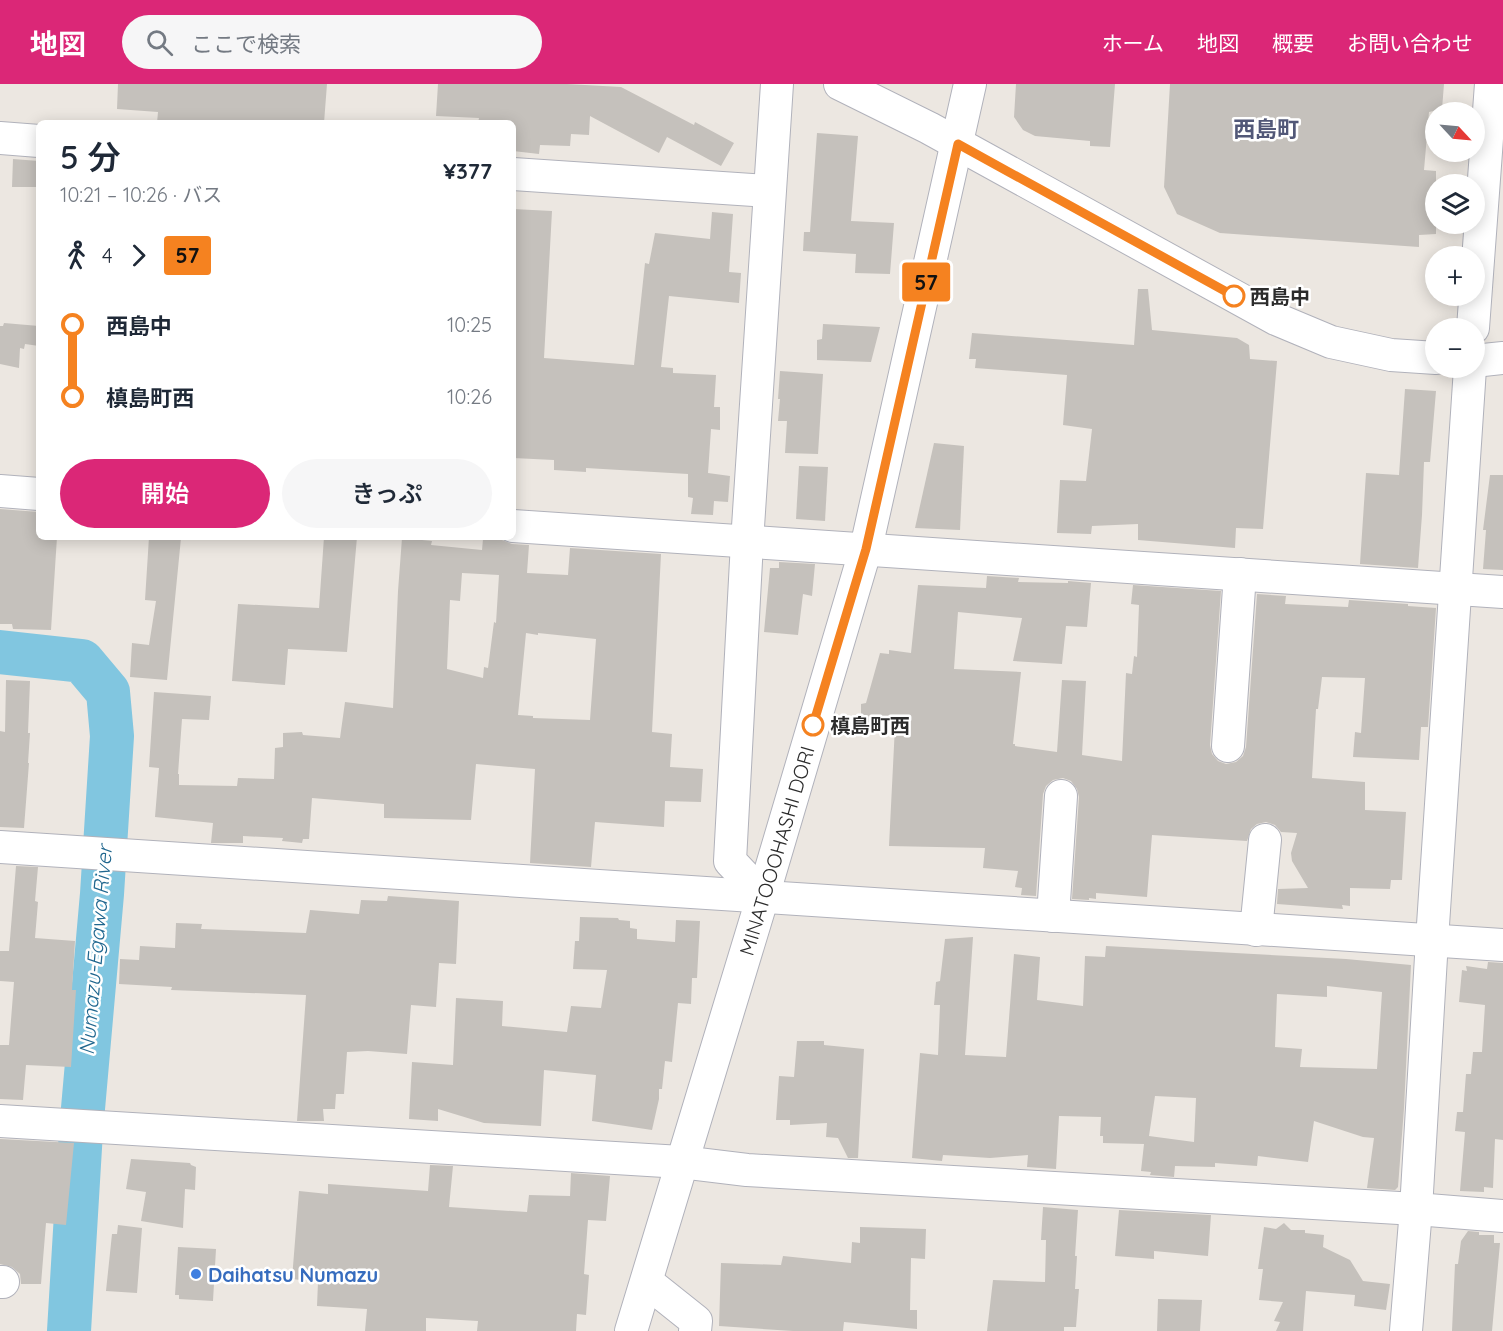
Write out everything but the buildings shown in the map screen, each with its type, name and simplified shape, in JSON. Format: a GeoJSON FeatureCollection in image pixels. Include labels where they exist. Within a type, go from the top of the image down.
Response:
{"type":"FeatureCollection","features":[{"type":"Feature","properties":{"kind":"street"},"geometry":{"type":"LineString","coordinates":[[763,896],[730,861],[747,542],[777,84]]}},
{"type":"Feature","properties":{"kind":"street"},"geometry":{"type":"LineString","coordinates":[[840,84],[958,144],[1276,319],[1331,342],[1391,355],[1425,357]]}},
{"type":"Feature","properties":{"kind":"street","name":"MINATOOOHASHI DORI"},"geometry":{"type":"LineString","coordinates":[[631,1331],[866,549],[970,84]]}},
{"type":"Feature","properties":{"kind":"street"},"geometry":{"type":"LineString","coordinates":[[1474,318],[1493,186],[1491,84]]}},
{"type":"Feature","properties":{"kind":"street"},"geometry":{"type":"LineString","coordinates":[[0,138],[36,141]]}},
{"type":"Feature","properties":{"kind":"street"},"geometry":{"type":"LineString","coordinates":[[516,174],[769,191]]}},
{"type":"Feature","properties":{"kind":"street"},"geometry":{"type":"LineString","coordinates":[[1485,359],[1503,358]]}},
{"type":"Feature","properties":{"kind":"street"},"geometry":{"type":"LineString","coordinates":[[1406,1331],[1416,1209],[1469,378]]}},
{"type":"Feature","properties":{"kind":"street"},"geometry":{"type":"LineString","coordinates":[[0,491],[36,494]]}},
{"type":"Feature","properties":{"kind":"street"},"geometry":{"type":"LineString","coordinates":[[516,526],[1503,592]]}},
{"type":"Feature","properties":{"kind":"street"},"geometry":{"type":"LineString","coordinates":[[1228,746],[1240,574]]}},
{"type":"Feature","properties":{"kind":"street"},"geometry":{"type":"LineString","coordinates":[[1053,916],[1061,796]]}},
{"type":"Feature","properties":{"kind":"street"},"geometry":{"type":"LineString","coordinates":[[1256,930],[1265,840]]}},
{"type":"Feature","properties":{"kind":"street"},"geometry":{"type":"LineString","coordinates":[[0,847],[1503,945]]}},
{"type":"Feature","properties":{"kind":"street"},"geometry":{"type":"LineString","coordinates":[[0,1121],[681,1162],[747,1170],[1503,1216]]}},
{"type":"Feature","properties":{"kind":"street"},"geometry":{"type":"LineString","coordinates":[[646,1282],[696,1321],[695,1331]]}},
{"type":"Feature","properties":{"kind":"waterway","name":"Numazu-Egawa River"},"geometry":{"type":"LineString","coordinates":[[0,652],[82,661],[108,692],[112,736],[102,894],[81,1131],[69,1331]]}},
{"type":"Feature","properties":{"kind":"bus line","name":"57"},"geometry":{"type":"LineString","coordinates":[[813,725],[866,549],[958,144],[1234,296]]}},
{"type":"Feature","properties":{"kind":"place","name":"西島中"},"geometry":{"type":"Point","coordinates":[1234,296]}},
{"type":"Feature","properties":{"kind":"place","name":"槙島町西"},"geometry":{"type":"Point","coordinates":[813,725]}},
{"type":"Feature","properties":{"kind":"place","name":"Daihatsu Numazu"},"geometry":{"type":"Point","coordinates":[196,1274]}},
{"type":"Feature","properties":{"kind":"district","name":"西島町"},"geometry":{"type":"Point","coordinates":[1266,129]}}]}
